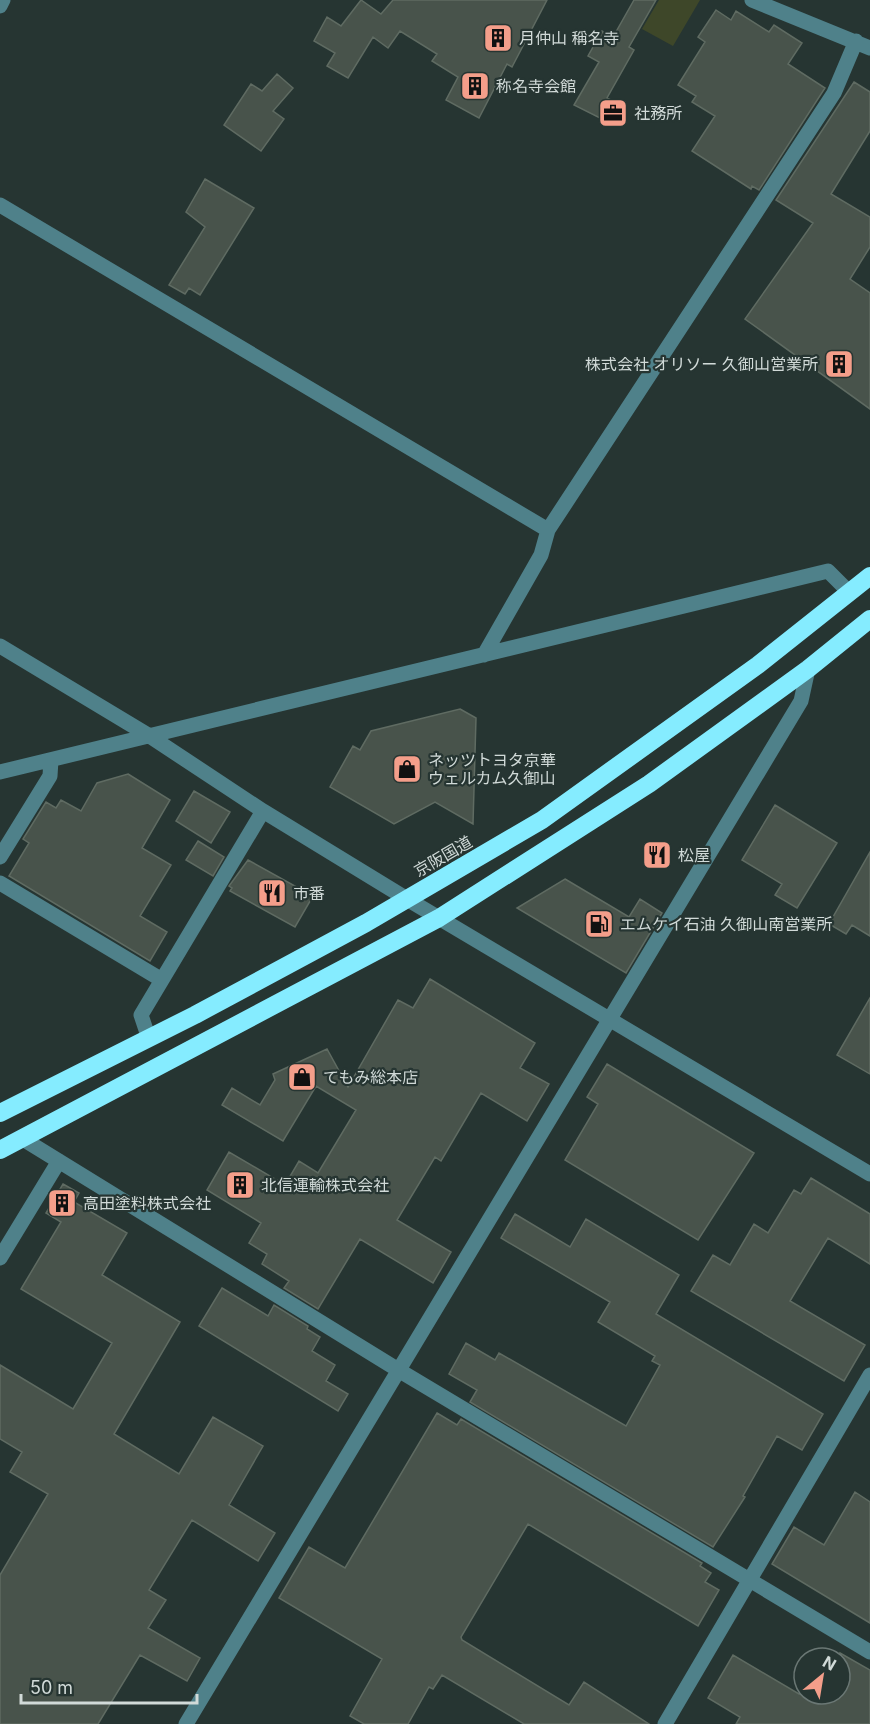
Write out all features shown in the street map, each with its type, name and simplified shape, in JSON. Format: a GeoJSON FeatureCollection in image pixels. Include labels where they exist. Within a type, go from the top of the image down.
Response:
{"type":"FeatureCollection","features":[{"type":"Feature","properties":{"kind":"highway","name":"京阪国道"},"geometry":{"type":"LineString","coordinates":[[0,1113],[149,1039],[407,899],[560,807],[749,672],[870,576]]}},
{"type":"Feature","properties":{"kind":"highway"},"geometry":{"type":"LineString","coordinates":[[0,1150],[439,918],[649,784],[808,669],[870,619]]}},
{"type":"Feature","properties":{"kind":"street"},"geometry":{"type":"LineString","coordinates":[[0,6],[3,0]]}},
{"type":"Feature","properties":{"kind":"street"},"geometry":{"type":"LineString","coordinates":[[484,655],[541,555],[548,530],[834,93],[863,45],[752,0]]}},
{"type":"Feature","properties":{"kind":"street"},"geometry":{"type":"LineString","coordinates":[[0,205],[548,530]]}},
{"type":"Feature","properties":{"kind":"street"},"geometry":{"type":"LineString","coordinates":[[0,771],[828,571],[850,593]]}},
{"type":"Feature","properties":{"kind":"street"},"geometry":{"type":"LineString","coordinates":[[0,646],[148,735],[263,810],[407,899],[870,1174]]}},
{"type":"Feature","properties":{"kind":"street"},"geometry":{"type":"LineString","coordinates":[[186,1724],[801,701],[808,669]]}},
{"type":"Feature","properties":{"kind":"street"},"geometry":{"type":"LineString","coordinates":[[0,857],[50,776],[51,760]]}},
{"type":"Feature","properties":{"kind":"street"},"geometry":{"type":"LineString","coordinates":[[149,1039],[141,1015],[263,810]]}},
{"type":"Feature","properties":{"kind":"street"},"geometry":{"type":"LineString","coordinates":[[0,883],[162,980]]}},
{"type":"Feature","properties":{"kind":"street"},"geometry":{"type":"LineString","coordinates":[[23,1139],[400,1371],[870,1652]]}},
{"type":"Feature","properties":{"kind":"street"},"geometry":{"type":"LineString","coordinates":[[0,1258],[59,1161]]}},
{"type":"Feature","properties":{"kind":"street"},"geometry":{"type":"LineString","coordinates":[[665,1724],[870,1375]]}},
{"type":"Feature","properties":{"kind":"green space"},"geometry":{"type":"Polygon","coordinates":[[[659,0],[700,0],[673,46],[642,29],[659,0]]]}},
{"type":"Feature","properties":{"kind":"building"},"geometry":{"type":"Polygon","coordinates":[[[361,0],[381,14],[393,0],[547,0],[512,67],[507,64],[479,118],[446,100],[458,77],[432,61],[437,54],[400,31],[388,48],[373,37],[348,78],[327,66],[335,53],[314,41],[327,17],[341,26],[361,0]]]}},
{"type":"Feature","properties":{"kind":"building"},"geometry":{"type":"Polygon","coordinates":[[[634,0],[656,0],[629,47],[634,50],[607,98],[624,107],[614,125],[574,105],[599,62],[588,56],[602,31],[613,37],[634,0]]]}},
{"type":"Feature","properties":{"kind":"building"},"geometry":{"type":"Polygon","coordinates":[[[716,10],[731,20],[736,11],[769,32],[774,25],[802,43],[788,64],[825,88],[759,190],[752,186],[751,189],[692,151],[715,116],[692,102],[696,96],[678,85],[705,42],[698,37],[716,10]]]}},
{"type":"Feature","properties":{"kind":"building"},"geometry":{"type":"Polygon","coordinates":[[[277,74],[293,88],[273,111],[284,119],[261,151],[224,125],[251,84],[262,91],[277,74]]]}},
{"type":"Feature","properties":{"kind":"building"},"geometry":{"type":"Polygon","coordinates":[[[854,82],[870,92],[870,131],[831,194],[870,217],[870,247],[850,279],[870,293],[870,409],[745,319],[813,223],[776,200],[854,82]]]}},
{"type":"Feature","properties":{"kind":"building"},"geometry":{"type":"Polygon","coordinates":[[[205,179],[254,208],[200,295],[189,288],[185,294],[169,285],[205,227],[186,212],[205,179]]]}},
{"type":"Feature","properties":{"kind":"building","name":"ネッツトヨタ京華 ウェルカム久御山"},"geometry":{"type":"Polygon","coordinates":[[[460,709],[476,718],[473,824],[435,802],[394,824],[330,787],[353,746],[360,750],[371,731],[460,709]]]}},
{"type":"Feature","properties":{"kind":"building"},"geometry":{"type":"Polygon","coordinates":[[[128,774],[170,800],[142,848],[171,865],[140,916],[167,932],[150,961],[9,876],[29,843],[23,839],[46,802],[56,808],[61,800],[81,811],[97,783],[128,774]]]}},
{"type":"Feature","properties":{"kind":"building"},"geometry":{"type":"Polygon","coordinates":[[[194,791],[230,812],[211,843],[176,821],[194,791]]]}},
{"type":"Feature","properties":{"kind":"building"},"geometry":{"type":"Polygon","coordinates":[[[775,805],[837,843],[797,908],[775,895],[782,884],[742,860],[775,805]]]}},
{"type":"Feature","properties":{"kind":"building"},"geometry":{"type":"Polygon","coordinates":[[[198,841],[224,857],[213,876],[186,860],[198,841]]]}},
{"type":"Feature","properties":{"kind":"building"},"geometry":{"type":"Polygon","coordinates":[[[870,852],[870,936],[852,925],[846,934],[829,924],[870,852]]]}},
{"type":"Feature","properties":{"kind":"building","name":"市番"},"geometry":{"type":"Polygon","coordinates":[[[248,860],[313,896],[295,927],[230,891],[232,888],[229,886],[248,860]]]}},
{"type":"Feature","properties":{"kind":"building"},"geometry":{"type":"Polygon","coordinates":[[[565,879],[629,917],[640,899],[662,913],[626,973],[517,908],[565,879]]]}},
{"type":"Feature","properties":{"kind":"building"},"geometry":{"type":"Polygon","coordinates":[[[430,979],[535,1043],[520,1068],[549,1084],[527,1121],[481,1093],[441,1161],[435,1157],[397,1220],[451,1252],[433,1283],[360,1239],[318,1309],[284,1288],[289,1281],[262,1264],[267,1254],[249,1243],[261,1223],[207,1190],[229,1152],[285,1185],[299,1161],[318,1173],[356,1110],[316,1086],[283,1141],[222,1105],[232,1088],[260,1105],[275,1080],[273,1074],[327,1049],[348,1087],[398,1000],[413,1008],[430,979]]]}},
{"type":"Feature","properties":{"kind":"building"},"geometry":{"type":"Polygon","coordinates":[[[870,998],[870,1074],[837,1055],[870,998]]]}},
{"type":"Feature","properties":{"kind":"building"},"geometry":{"type":"Polygon","coordinates":[[[607,1064],[754,1153],[698,1240],[565,1160],[598,1104],[587,1097],[607,1064]]]}},
{"type":"Feature","properties":{"kind":"building"},"geometry":{"type":"Polygon","coordinates":[[[811,1178],[870,1214],[870,1264],[828,1238],[790,1301],[865,1345],[844,1381],[691,1291],[713,1255],[730,1265],[754,1224],[768,1233],[794,1190],[801,1194],[811,1178]]]}},
{"type":"Feature","properties":{"kind":"building"},"geometry":{"type":"Polygon","coordinates":[[[63,1184],[79,1193],[74,1202],[127,1233],[102,1275],[180,1322],[114,1434],[179,1474],[213,1417],[263,1446],[229,1505],[275,1533],[258,1561],[192,1520],[149,1590],[166,1600],[148,1628],[200,1658],[187,1681],[140,1655],[98,1724],[0,1724],[0,1575],[48,1494],[10,1472],[22,1452],[0,1439],[0,1365],[73,1409],[112,1343],[21,1289],[61,1222],[46,1213],[63,1184]]]}},
{"type":"Feature","properties":{"kind":"building"},"geometry":{"type":"Polygon","coordinates":[[[515,1214],[570,1247],[586,1219],[679,1275],[656,1314],[823,1414],[802,1450],[777,1436],[743,1496],[745,1497],[713,1547],[470,1402],[477,1390],[449,1374],[466,1343],[495,1360],[499,1353],[626,1426],[660,1365],[652,1361],[655,1356],[598,1322],[610,1302],[501,1238],[515,1214]]]}},
{"type":"Feature","properties":{"kind":"building"},"geometry":{"type":"Polygon","coordinates":[[[222,1288],[268,1316],[274,1305],[308,1326],[307,1329],[320,1337],[312,1351],[335,1365],[326,1381],[348,1394],[338,1411],[199,1326],[222,1288]]]}},
{"type":"Feature","properties":{"kind":"building"},"geometry":{"type":"Polygon","coordinates":[[[437,1413],[457,1425],[461,1419],[702,1563],[700,1566],[711,1573],[705,1582],[719,1590],[698,1626],[528,1524],[461,1637],[462,1640],[569,1705],[584,1682],[649,1724],[524,1724],[442,1675],[433,1689],[429,1687],[408,1724],[364,1724],[350,1716],[382,1659],[279,1598],[309,1547],[345,1568],[437,1413]]]}},
{"type":"Feature","properties":{"kind":"building"},"geometry":{"type":"Polygon","coordinates":[[[855,1492],[870,1502],[870,1623],[772,1564],[794,1527],[824,1545],[855,1492]]]}},
{"type":"Feature","properties":{"kind":"building"},"geometry":{"type":"Polygon","coordinates":[[[733,1655],[792,1690],[792,1706],[852,1706],[852,1660],[870,1670],[870,1724],[736,1724],[740,1717],[708,1698],[733,1655]]]}},
{"type":"Feature","properties":{"kind":"place","name":"月仲山 稱名寺"},"geometry":{"type":"Point","coordinates":[498,38]}},
{"type":"Feature","properties":{"kind":"place","name":"称名寺会館"},"geometry":{"type":"Point","coordinates":[475,86]}},
{"type":"Feature","properties":{"kind":"place","name":"社務所"},"geometry":{"type":"Point","coordinates":[613,113]}},
{"type":"Feature","properties":{"kind":"place","name":"株式会社 オリソー 久御山営業所"},"geometry":{"type":"Point","coordinates":[839,364]}},
{"type":"Feature","properties":{"kind":"place","name":"ネッツトヨタ京華 ウェルカム久御山"},"geometry":{"type":"Point","coordinates":[407,769]}},
{"type":"Feature","properties":{"kind":"place","name":"松屋"},"geometry":{"type":"Point","coordinates":[657,855]}},
{"type":"Feature","properties":{"kind":"place","name":"市番"},"geometry":{"type":"Point","coordinates":[272,893]}},
{"type":"Feature","properties":{"kind":"place","name":"エムケイ石油 久御山南営業所"},"geometry":{"type":"Point","coordinates":[599,924]}},
{"type":"Feature","properties":{"kind":"place","name":"てもみ総本店"},"geometry":{"type":"Point","coordinates":[302,1077]}},
{"type":"Feature","properties":{"kind":"place","name":"北信運輸株式会社"},"geometry":{"type":"Point","coordinates":[240,1185]}},
{"type":"Feature","properties":{"kind":"place","name":"高田塗料株式会社"},"geometry":{"type":"Point","coordinates":[62,1203]}}]}
